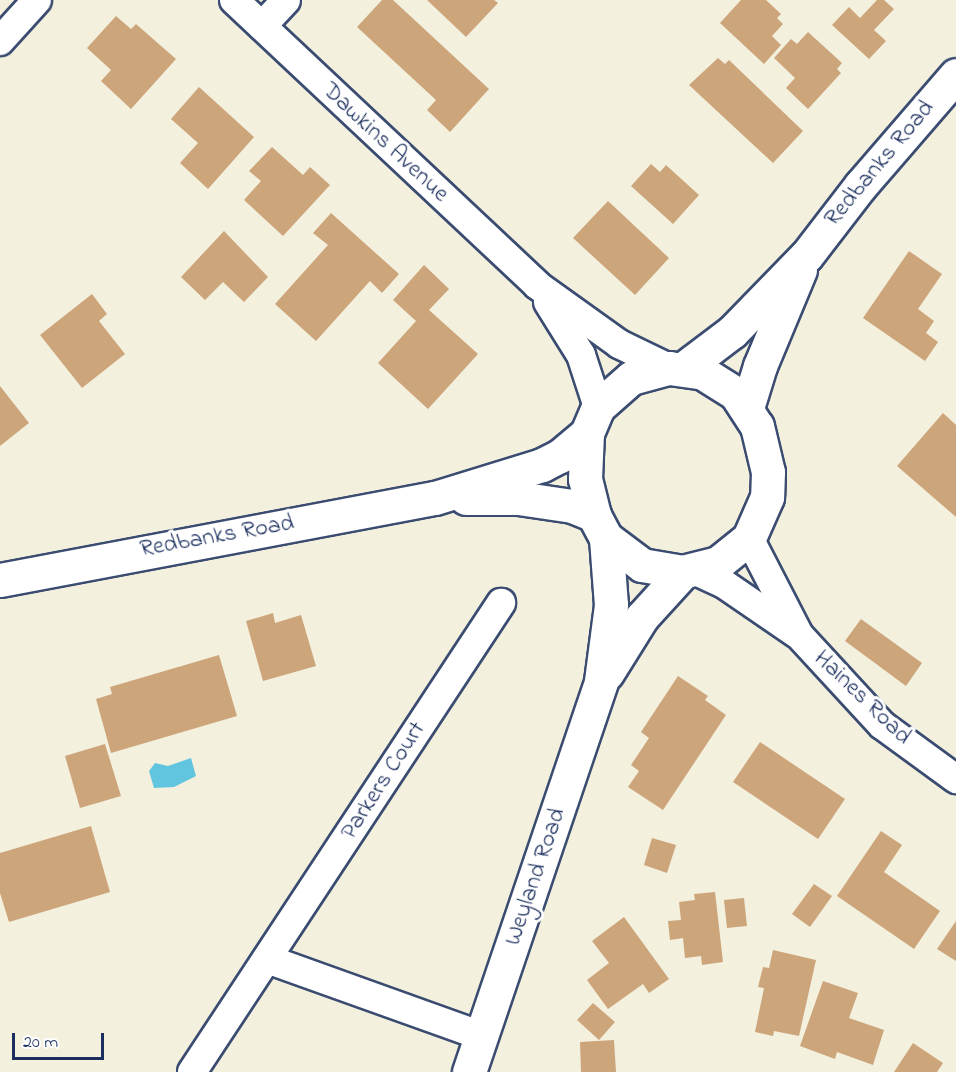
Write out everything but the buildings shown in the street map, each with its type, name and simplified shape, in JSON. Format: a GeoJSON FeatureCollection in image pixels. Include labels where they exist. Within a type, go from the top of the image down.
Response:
{"type":"FeatureCollection","features":[{"type":"Feature","properties":{"kind":"main road","name":"Redbanks Road"},"geometry":{"type":"LineString","coordinates":[[676,368],[732,332],[807,255],[861,184],[956,75]]}},
{"type":"Feature","properties":{"kind":"main road","name":"Redbanks Road"},"geometry":{"type":"LineString","coordinates":[[747,408],[760,366],[807,255]]}},
{"type":"Feature","properties":{"kind":"main road"},"geometry":{"type":"LineString","coordinates":[[676,368],[722,383],[747,408],[764,447],[768,472],[767,497],[749,538],[718,563],[689,572],[642,565],[600,526],[585,479],[593,420],[631,378],[676,368]]}},
{"type":"Feature","properties":{"kind":"main road","name":"Redbanks Road"},"geometry":{"type":"LineString","coordinates":[[0,580],[435,498],[542,465],[560,456],[593,420]]}},
{"type":"Feature","properties":{"kind":"main road","name":"Redbanks Road"},"geometry":{"type":"LineString","coordinates":[[435,498],[518,498],[572,506],[600,526]]}},
{"type":"Feature","properties":{"kind":"main road","name":"Weyland Road"},"geometry":{"type":"LineString","coordinates":[[469,1072],[601,681],[610,605],[600,526]]}},
{"type":"Feature","properties":{"kind":"main road","name":"Weyland Road"},"geometry":{"type":"LineString","coordinates":[[601,681],[642,617],[689,572]]}},
{"type":"Feature","properties":{"kind":"street"},"geometry":{"type":"LineString","coordinates":[[0,41],[37,0]]}},
{"type":"Feature","properties":{"kind":"street","name":"Dawkins Avenue"},"geometry":{"type":"LineString","coordinates":[[234,0],[537,285],[619,344],[676,368]]}},
{"type":"Feature","properties":{"kind":"street"},"geometry":{"type":"LineString","coordinates":[[262,26],[286,0]]}},
{"type":"Feature","properties":{"kind":"street","name":"Dawkins Avenue"},"geometry":{"type":"LineString","coordinates":[[537,285],[571,334],[593,420]]}},
{"type":"Feature","properties":{"kind":"street","name":"Haines Road"},"geometry":{"type":"LineString","coordinates":[[749,538],[799,635]]}},
{"type":"Feature","properties":{"kind":"street","name":"Haines Road"},"geometry":{"type":"LineString","coordinates":[[689,572],[724,584],[799,635],[882,725],[956,779]]}},
{"type":"Feature","properties":{"kind":"street","name":"Parkers Court"},"geometry":{"type":"LineString","coordinates":[[192,1072],[501,603]]}},
{"type":"Feature","properties":{"kind":"street"},"geometry":{"type":"LineString","coordinates":[[267,959],[482,1036]]}},
{"type":"Feature","properties":{"kind":"water"},"geometry":{"type":"Polygon","coordinates":[[[191,758],[196,776],[174,787],[154,788],[149,771],[155,763],[168,766],[191,758]]]}}]}
